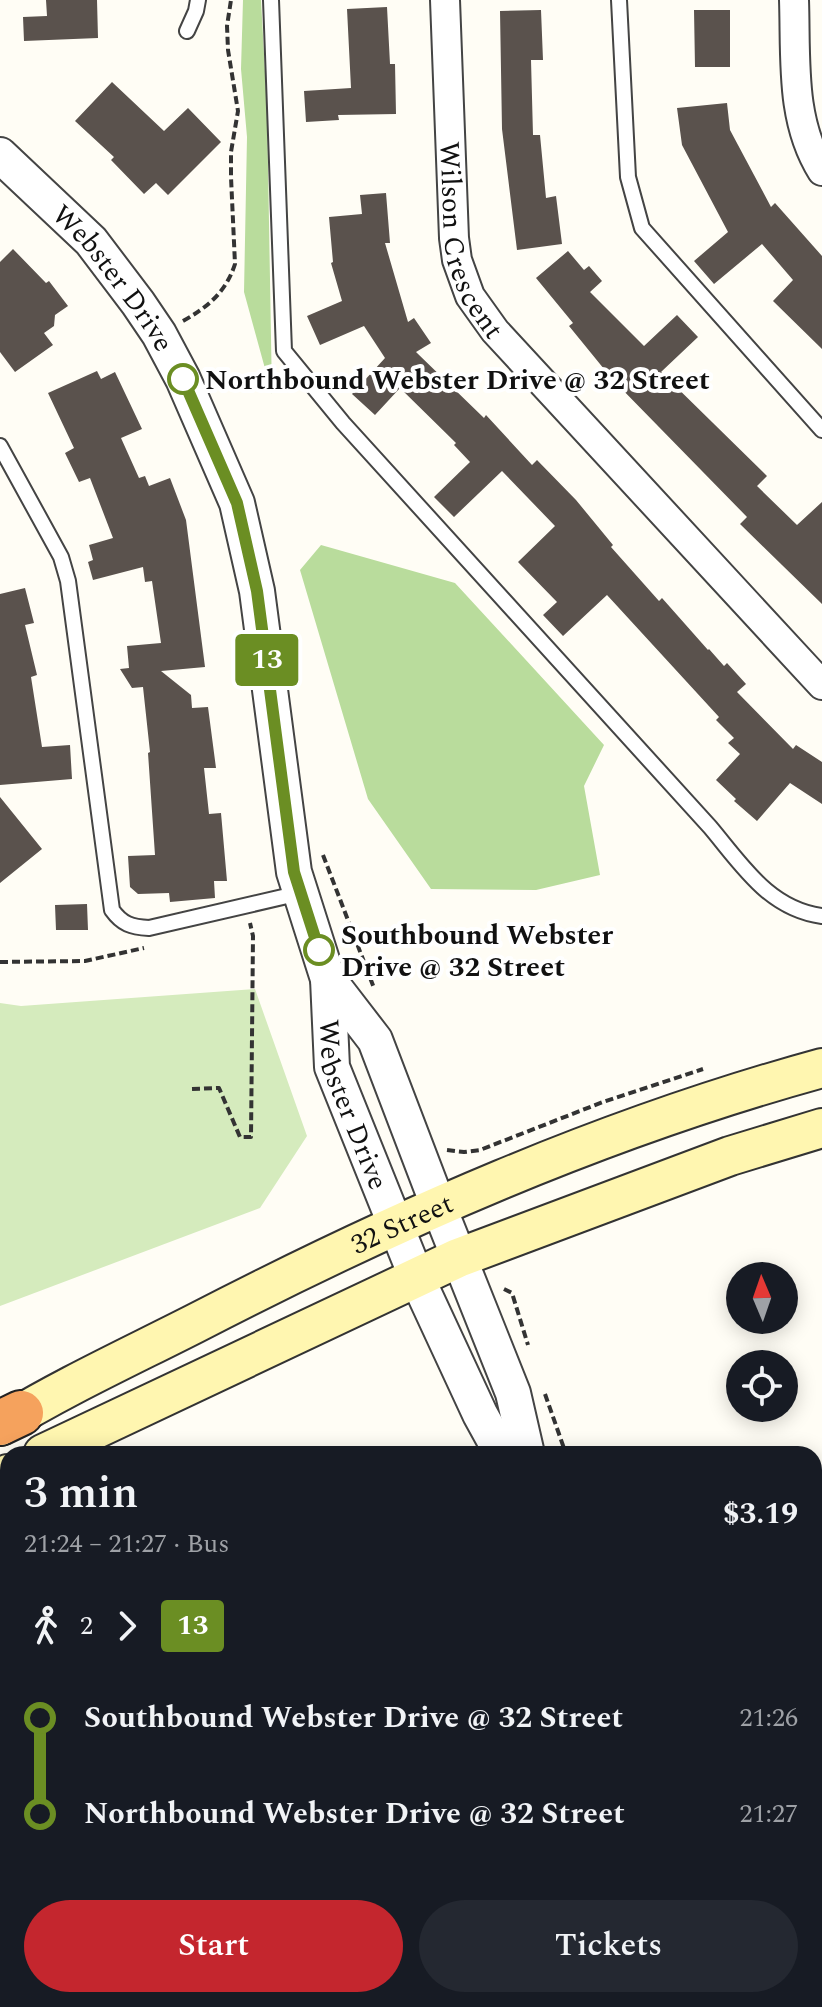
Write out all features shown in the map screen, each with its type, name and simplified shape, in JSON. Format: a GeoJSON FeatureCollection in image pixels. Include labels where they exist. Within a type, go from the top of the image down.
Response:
{"type":"FeatureCollection","features":[{"type":"Feature","properties":{"kind":"main road","name":"32 Street"},"geometry":{"type":"LineString","coordinates":[[7,1421],[394,1224],[672,1113],[822,1068]]}},
{"type":"Feature","properties":{"kind":"main road","name":"32 Street"},"geometry":{"type":"LineString","coordinates":[[60,1446],[458,1258],[730,1156],[822,1128]]}},
{"type":"Feature","properties":{"kind":"street","name":"Wilson Crescent"},"geometry":{"type":"LineString","coordinates":[[445,0],[454,238],[457,260],[470,296],[495,331],[822,685]]}},
{"type":"Feature","properties":{"kind":"street"},"geometry":{"type":"LineString","coordinates":[[803,15],[799,114],[812,155],[822,171]]}},
{"type":"Feature","properties":{"kind":"street","name":"Webster Drive"},"geometry":{"type":"LineString","coordinates":[[0,155],[91,241],[138,303],[159,334],[196,406],[237,503],[257,591],[294,872],[328,979],[332,1067],[416,1276],[498,1446]]}},
{"type":"Feature","properties":{"kind":"street","name":"Webster Drive"},"geometry":{"type":"LineString","coordinates":[[328,979],[375,1040],[513,1393],[525,1446]]}},
{"type":"Feature","properties":{"kind":"lane"},"geometry":{"type":"LineString","coordinates":[[187,31],[198,0]]}},
{"type":"Feature","properties":{"kind":"lane"},"geometry":{"type":"LineString","coordinates":[[271,0],[284,351],[343,423],[700,815],[760,886],[788,908],[822,916]]}},
{"type":"Feature","properties":{"kind":"lane"},"geometry":{"type":"LineString","coordinates":[[619,0],[628,177],[642,228],[822,430]]}},
{"type":"Feature","properties":{"kind":"lane"},"geometry":{"type":"LineString","coordinates":[[0,446],[61,557],[68,581],[112,910],[121,921],[134,927],[149,928],[300,893]]}},
{"type":"Feature","properties":{"kind":"path"},"geometry":{"type":"LineString","coordinates":[[182,322],[214,301],[231,277],[235,264],[231,165],[238,111],[228,50],[227,26],[231,0]]}},
{"type":"Feature","properties":{"kind":"path"},"geometry":{"type":"LineString","coordinates":[[192,1089],[219,1088],[240,1137],[251,1137],[253,936],[250,923]]}},
{"type":"Feature","properties":{"kind":"green space"},"geometry":{"type":"Polygon","coordinates":[[[243,0],[261,0],[267,108],[272,394],[244,292],[247,137],[241,69],[243,0]]]}},
{"type":"Feature","properties":{"kind":"green space"},"geometry":{"type":"Polygon","coordinates":[[[321,545],[455,583],[604,745],[584,786],[600,875],[536,890],[431,889],[368,799],[300,570],[321,545]]]}},
{"type":"Feature","properties":{"kind":"green space"},"geometry":{"type":"Polygon","coordinates":[[[255,989],[307,1136],[260,1208],[0,1306],[0,1003],[21,1006],[255,989]]]}},
{"type":"Feature","properties":{"kind":"building"},"geometry":{"type":"Polygon","coordinates":[[[46,0],[97,0],[98,38],[24,41],[23,17],[47,16],[46,0]]]}},
{"type":"Feature","properties":{"kind":"building"},"geometry":{"type":"Polygon","coordinates":[[[387,7],[390,64],[395,64],[396,114],[338,115],[339,120],[306,122],[304,91],[351,88],[347,9],[387,7]]]}},
{"type":"Feature","properties":{"kind":"building"},"geometry":{"type":"Polygon","coordinates":[[[541,10],[543,60],[531,60],[533,135],[540,135],[546,198],[556,196],[562,244],[517,250],[502,129],[500,11],[541,10]]]}},
{"type":"Feature","properties":{"kind":"building"},"geometry":{"type":"Polygon","coordinates":[[[694,10],[730,10],[730,67],[695,67],[694,10]]]}},
{"type":"Feature","properties":{"kind":"building"},"geometry":{"type":"Polygon","coordinates":[[[112,82],[164,131],[188,108],[221,142],[168,195],[156,183],[144,194],[111,160],[114,157],[75,121],[112,82]]]}},
{"type":"Feature","properties":{"kind":"building"},"geometry":{"type":"Polygon","coordinates":[[[727,103],[730,130],[771,207],[775,203],[822,256],[822,349],[773,301],[793,280],[762,244],[714,284],[694,261],[728,232],[682,145],[677,108],[727,103]]]}},
{"type":"Feature","properties":{"kind":"building"},"geometry":{"type":"Polygon","coordinates":[[[386,193],[390,243],[385,243],[408,322],[414,318],[431,343],[416,352],[484,418],[486,415],[532,465],[537,460],[576,500],[613,545],[611,547],[659,601],[662,598],[708,650],[724,666],[727,663],[746,684],[737,692],[793,749],[796,745],[822,762],[822,804],[790,783],[757,821],[734,801],[736,799],[716,780],[740,754],[728,743],[734,738],[716,720],[719,717],[607,595],[563,636],[543,615],[557,602],[518,562],[555,526],[502,471],[454,517],[434,497],[470,462],[454,445],[456,443],[400,388],[375,415],[352,394],[385,358],[364,326],[320,345],[307,316],[342,301],[331,263],[329,217],[362,214],[360,195],[386,193]]]}},
{"type":"Feature","properties":{"kind":"building"},"geometry":{"type":"Polygon","coordinates":[[[13,249],[46,283],[49,281],[68,306],[55,315],[54,326],[44,333],[53,345],[15,372],[0,352],[0,262],[13,249]]]}},
{"type":"Feature","properties":{"kind":"building"},"geometry":{"type":"Polygon","coordinates":[[[568,251],[584,270],[589,266],[602,281],[590,292],[644,346],[677,315],[698,337],[661,372],[767,476],[757,486],[797,525],[822,502],[822,604],[740,524],[747,517],[613,380],[569,326],[573,323],[536,278],[568,251]]]}},
{"type":"Feature","properties":{"kind":"building"},"geometry":{"type":"Polygon","coordinates":[[[97,371],[101,379],[115,372],[142,429],[121,438],[139,478],[145,476],[149,486],[170,478],[186,520],[205,667],[161,671],[191,695],[192,708],[208,707],[216,768],[204,768],[209,814],[221,813],[227,881],[214,881],[215,898],[170,902],[169,893],[138,894],[130,887],[128,856],[155,855],[143,687],[132,688],[120,669],[129,668],[127,646],[161,643],[152,581],[145,582],[143,567],[93,580],[88,562],[93,560],[89,545],[113,538],[90,478],[79,482],[65,453],[74,448],[48,393],[97,371]]]}},
{"type":"Feature","properties":{"kind":"building"},"geometry":{"type":"Polygon","coordinates":[[[25,588],[34,623],[25,625],[37,675],[31,677],[42,747],[70,745],[72,779],[0,785],[0,594],[25,588]]]}},
{"type":"Feature","properties":{"kind":"building"},"geometry":{"type":"Polygon","coordinates":[[[0,797],[42,849],[0,883],[0,797]]]}},
{"type":"Feature","properties":{"kind":"building"},"geometry":{"type":"Polygon","coordinates":[[[87,904],[88,930],[56,930],[55,905],[87,904]]]}},
{"type":"Feature","properties":{"kind":"bus line","name":"13"},"geometry":{"type":"LineString","coordinates":[[183,379],[237,503],[257,591],[294,872],[319,950]]}},
{"type":"Feature","properties":{"kind":"place","name":"Northbound Webster Drive @ 32 Street"},"geometry":{"type":"Point","coordinates":[183,379]}},
{"type":"Feature","properties":{"kind":"place","name":"Southbound Webster Drive @ 32 Street"},"geometry":{"type":"Point","coordinates":[319,950]}}]}
